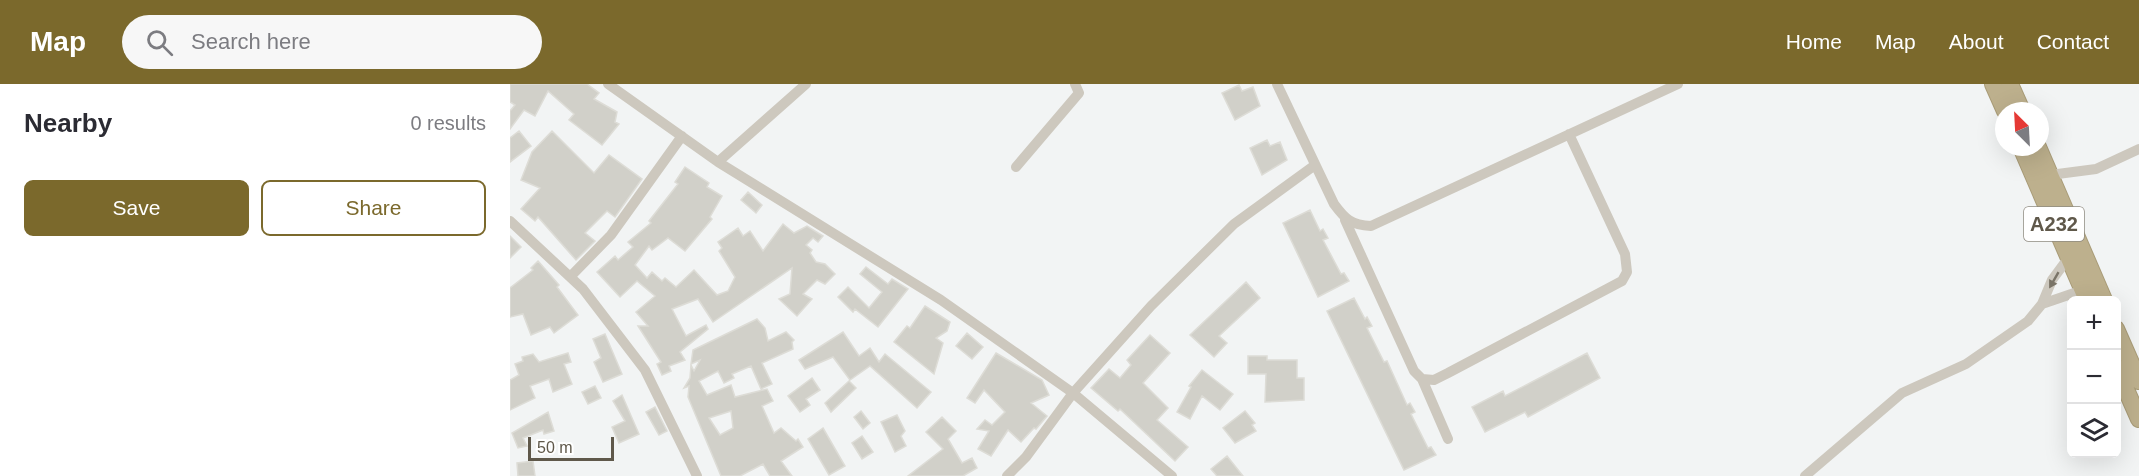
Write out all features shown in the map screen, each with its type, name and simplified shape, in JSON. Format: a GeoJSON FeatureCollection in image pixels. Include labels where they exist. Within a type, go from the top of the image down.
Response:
{"type":"FeatureCollection","features":[{"type":"Feature","properties":{"kind":"highway"},"geometry":{"type":"LineString","coordinates":[[1993,84],[2001,102]]}},
{"type":"Feature","properties":{"kind":"highway"},"geometry":{"type":"LineString","coordinates":[[2010,84],[2018,102]]}},
{"type":"Feature","properties":{"kind":"highway","name":"A232"},"geometry":{"type":"LineString","coordinates":[[2025,156],[2085,295]]}},
{"type":"Feature","properties":{"kind":"highway","name":"A232"},"geometry":{"type":"LineString","coordinates":[[2042,156],[2102,296]]}},
{"type":"Feature","properties":{"kind":"highway"},"geometry":{"type":"LineString","coordinates":[[2121,340],[2139,381]]}},
{"type":"Feature","properties":{"kind":"highway"},"geometry":{"type":"LineString","coordinates":[[2121,378],[2139,419]]}},
{"type":"Feature","properties":{"kind":"street"},"geometry":{"type":"LineString","coordinates":[[608,84],[718,162],[941,300],[1073,393],[1172,476]]}},
{"type":"Feature","properties":{"kind":"street"},"geometry":{"type":"LineString","coordinates":[[718,162],[806,84]]}},
{"type":"Feature","properties":{"kind":"street"},"geometry":{"type":"LineString","coordinates":[[1016,167],[1079,93],[1075,84]]}},
{"type":"Feature","properties":{"kind":"street"},"geometry":{"type":"LineString","coordinates":[[1277,84],[1334,204],[1345,219],[1414,371],[1422,379],[1449,439]]}},
{"type":"Feature","properties":{"kind":"street"},"geometry":{"type":"LineString","coordinates":[[1345,219],[1355,225],[1371,226],[1678,84]]}},
{"type":"Feature","properties":{"kind":"street"},"geometry":{"type":"LineString","coordinates":[[1422,379],[1434,380],[1448,374],[1622,281],[1627,272],[1625,254],[1569,134]]}},
{"type":"Feature","properties":{"kind":"street"},"geometry":{"type":"LineString","coordinates":[[570,277],[611,235],[682,136]]}},
{"type":"Feature","properties":{"kind":"street"},"geometry":{"type":"LineString","coordinates":[[2050,175],[2096,169],[2139,149]]}},
{"type":"Feature","properties":{"kind":"street"},"geometry":{"type":"LineString","coordinates":[[1006,476],[1026,457],[1073,393],[1151,306],[1234,225],[1315,165]]}},
{"type":"Feature","properties":{"kind":"street"},"geometry":{"type":"LineString","coordinates":[[510,221],[584,289],[645,370],[697,476]]}},
{"type":"Feature","properties":{"kind":"street"},"geometry":{"type":"LineString","coordinates":[[1805,476],[1902,393],[1983,353],[2028,321],[2042,304],[2052,280],[2069,257]]}},
{"type":"Feature","properties":{"kind":"street"},"geometry":{"type":"LineString","coordinates":[[2042,304],[2085,295]]}},
{"type":"Feature","properties":{"kind":"building"},"geometry":{"type":"Polygon","coordinates":[[[510,84],[587,84],[599,93],[594,99],[617,112],[615,122],[619,124],[602,145],[569,120],[574,114],[548,91],[535,116],[524,110],[510,129],[510,111],[515,105],[510,102],[510,84]]]}},
{"type":"Feature","properties":{"kind":"building"},"geometry":{"type":"Polygon","coordinates":[[[1239,85],[1242,91],[1253,87],[1260,106],[1235,120],[1222,93],[1239,85]]]}},
{"type":"Feature","properties":{"kind":"building"},"geometry":{"type":"Polygon","coordinates":[[[519,131],[531,146],[510,162],[510,138],[519,131]]]}},
{"type":"Feature","properties":{"kind":"building"},"geometry":{"type":"Polygon","coordinates":[[[552,131],[594,173],[609,155],[642,179],[615,217],[607,211],[585,233],[595,241],[576,260],[538,217],[535,221],[521,209],[540,188],[521,180],[532,152],[552,131]]]}},
{"type":"Feature","properties":{"kind":"building"},"geometry":{"type":"Polygon","coordinates":[[[1267,140],[1270,146],[1280,142],[1287,160],[1262,175],[1250,148],[1267,140]]]}},
{"type":"Feature","properties":{"kind":"building"},"geometry":{"type":"Polygon","coordinates":[[[685,167],[709,183],[707,187],[722,196],[710,217],[712,219],[685,251],[668,238],[652,250],[649,246],[635,265],[647,278],[652,272],[662,281],[665,278],[676,287],[694,270],[717,295],[728,291],[735,277],[719,251],[722,248],[718,242],[738,228],[743,236],[750,231],[763,251],[783,224],[794,233],[807,226],[823,236],[818,242],[813,238],[806,245],[812,250],[810,253],[816,262],[825,264],[835,274],[825,284],[817,280],[803,294],[812,299],[797,316],[779,299],[790,294],[792,268],[713,322],[698,299],[672,309],[686,336],[706,325],[708,329],[680,352],[685,360],[669,366],[671,371],[662,375],[657,364],[661,362],[638,326],[648,326],[636,312],[655,296],[637,281],[620,297],[597,272],[615,256],[618,260],[633,247],[628,242],[651,223],[649,221],[678,184],[675,182],[685,167]]]}},
{"type":"Feature","properties":{"kind":"building"},"geometry":{"type":"Polygon","coordinates":[[[748,192],[762,205],[756,213],[741,200],[748,192]]]}},
{"type":"Feature","properties":{"kind":"building"},"geometry":{"type":"Polygon","coordinates":[[[1310,210],[1320,231],[1323,229],[1328,238],[1323,240],[1341,274],[1344,273],[1349,281],[1318,297],[1283,223],[1310,210]]]}},
{"type":"Feature","properties":{"kind":"building"},"geometry":{"type":"Polygon","coordinates":[[[510,236],[521,247],[510,258],[510,236]]]}},
{"type":"Feature","properties":{"kind":"building"},"geometry":{"type":"Polygon","coordinates":[[[538,261],[559,285],[557,287],[578,315],[554,333],[550,327],[531,335],[523,314],[510,317],[510,288],[533,270],[531,268],[538,261]]]}},
{"type":"Feature","properties":{"kind":"building"},"geometry":{"type":"Polygon","coordinates":[[[866,267],[888,284],[892,279],[908,289],[878,327],[855,309],[853,312],[838,297],[848,287],[869,308],[882,292],[860,274],[866,267]]]}},
{"type":"Feature","properties":{"kind":"building"},"geometry":{"type":"Polygon","coordinates":[[[1246,282],[1260,298],[1219,336],[1227,343],[1214,357],[1190,335],[1246,282]]]}},
{"type":"Feature","properties":{"kind":"building"},"geometry":{"type":"Polygon","coordinates":[[[1354,298],[1365,319],[1367,317],[1372,326],[1367,328],[1384,362],[1387,361],[1407,405],[1410,403],[1415,412],[1411,414],[1428,448],[1431,447],[1436,455],[1404,470],[1327,311],[1354,298]]]}},
{"type":"Feature","properties":{"kind":"building"},"geometry":{"type":"Polygon","coordinates":[[[925,306],[950,322],[947,331],[936,338],[943,343],[934,374],[894,342],[907,326],[910,328],[925,306]]]}},
{"type":"Feature","properties":{"kind":"building"},"geometry":{"type":"Polygon","coordinates":[[[757,319],[765,328],[768,341],[786,332],[794,340],[793,349],[762,363],[772,384],[761,389],[751,366],[732,374],[734,378],[724,383],[718,371],[699,381],[707,395],[731,385],[735,397],[767,389],[773,401],[762,406],[774,433],[781,428],[796,441],[798,439],[803,447],[781,461],[792,476],[770,476],[763,464],[740,476],[721,476],[688,397],[689,386],[684,388],[690,378],[691,365],[694,371],[700,360],[691,364],[693,350],[757,319]],[[731,411],[709,418],[720,435],[733,428],[731,411]]]}},
{"type":"Feature","properties":{"kind":"building"},"geometry":{"type":"Polygon","coordinates":[[[843,332],[859,356],[870,348],[879,362],[885,354],[931,392],[917,408],[870,366],[850,380],[833,357],[805,369],[799,360],[843,332]]]}},
{"type":"Feature","properties":{"kind":"building"},"geometry":{"type":"Polygon","coordinates":[[[967,333],[983,347],[972,359],[956,346],[967,333]]]}},
{"type":"Feature","properties":{"kind":"building"},"geometry":{"type":"Polygon","coordinates":[[[605,334],[622,374],[603,382],[594,362],[601,358],[593,339],[605,334]]]}},
{"type":"Feature","properties":{"kind":"building"},"geometry":{"type":"Polygon","coordinates":[[[1150,335],[1170,353],[1143,383],[1168,408],[1157,420],[1188,447],[1175,461],[1120,409],[1118,411],[1091,388],[1109,369],[1120,378],[1131,365],[1127,360],[1150,335]]]}},
{"type":"Feature","properties":{"kind":"building"},"geometry":{"type":"Polygon","coordinates":[[[568,353],[571,362],[564,364],[572,384],[553,392],[549,379],[530,386],[535,398],[510,410],[510,380],[519,375],[515,364],[523,361],[522,357],[533,354],[539,362],[568,353]]]}},
{"type":"Feature","properties":{"kind":"building"},"geometry":{"type":"Polygon","coordinates":[[[996,353],[1042,380],[1049,395],[1031,403],[1047,416],[1036,429],[1034,428],[1021,442],[1008,430],[991,456],[978,449],[989,431],[977,429],[985,420],[992,425],[1005,412],[984,390],[975,403],[967,398],[996,353]]]}},
{"type":"Feature","properties":{"kind":"building"},"geometry":{"type":"Polygon","coordinates":[[[1587,353],[1600,378],[1528,417],[1525,412],[1485,432],[1472,407],[1503,391],[1505,396],[1587,353]]]}},
{"type":"Feature","properties":{"kind":"building"},"geometry":{"type":"Polygon","coordinates":[[[1248,356],[1267,356],[1267,360],[1297,360],[1297,378],[1304,378],[1304,400],[1265,402],[1266,374],[1248,374],[1248,356]]]}},
{"type":"Feature","properties":{"kind":"building"},"geometry":{"type":"Polygon","coordinates":[[[1202,370],[1233,394],[1220,410],[1202,396],[1190,419],[1177,412],[1191,387],[1189,386],[1202,370]]]}},
{"type":"Feature","properties":{"kind":"building"},"geometry":{"type":"Polygon","coordinates":[[[812,378],[820,390],[806,399],[810,405],[800,412],[788,396],[812,378]]]}},
{"type":"Feature","properties":{"kind":"building"},"geometry":{"type":"Polygon","coordinates":[[[849,381],[856,388],[831,412],[825,403],[849,381]]]}},
{"type":"Feature","properties":{"kind":"building"},"geometry":{"type":"Polygon","coordinates":[[[595,386],[601,398],[588,404],[582,392],[595,386]]]}},
{"type":"Feature","properties":{"kind":"building"},"geometry":{"type":"Polygon","coordinates":[[[622,395],[639,434],[619,443],[612,427],[625,421],[613,401],[622,395]]]}},
{"type":"Feature","properties":{"kind":"building"},"geometry":{"type":"Polygon","coordinates":[[[655,407],[667,431],[659,435],[646,412],[655,407]]]}},
{"type":"Feature","properties":{"kind":"building"},"geometry":{"type":"Polygon","coordinates":[[[861,411],[870,423],[863,429],[854,417],[861,411]]]}},
{"type":"Feature","properties":{"kind":"building"},"geometry":{"type":"Polygon","coordinates":[[[1245,411],[1255,423],[1252,425],[1256,431],[1235,443],[1223,428],[1245,411]]]}},
{"type":"Feature","properties":{"kind":"building"},"geometry":{"type":"Polygon","coordinates":[[[548,412],[554,431],[544,434],[543,430],[523,438],[527,446],[518,448],[512,433],[548,412]]]}},
{"type":"Feature","properties":{"kind":"building"},"geometry":{"type":"Polygon","coordinates":[[[897,415],[905,431],[901,436],[906,446],[895,452],[881,422],[897,415]]]}},
{"type":"Feature","properties":{"kind":"building"},"geometry":{"type":"Polygon","coordinates":[[[942,417],[956,431],[948,439],[962,463],[972,458],[977,468],[963,476],[908,476],[943,449],[926,432],[942,417]]]}},
{"type":"Feature","properties":{"kind":"building"},"geometry":{"type":"Polygon","coordinates":[[[823,428],[845,466],[829,475],[808,439],[823,428]]]}},
{"type":"Feature","properties":{"kind":"building"},"geometry":{"type":"Polygon","coordinates":[[[862,436],[873,452],[862,459],[852,443],[862,436]]]}},
{"type":"Feature","properties":{"kind":"building"},"geometry":{"type":"Polygon","coordinates":[[[1227,456],[1243,476],[1217,476],[1211,469],[1227,456]]]}},
{"type":"Feature","properties":{"kind":"building"},"geometry":{"type":"Polygon","coordinates":[[[533,461],[535,476],[518,476],[517,463],[533,461]]]}}]}
